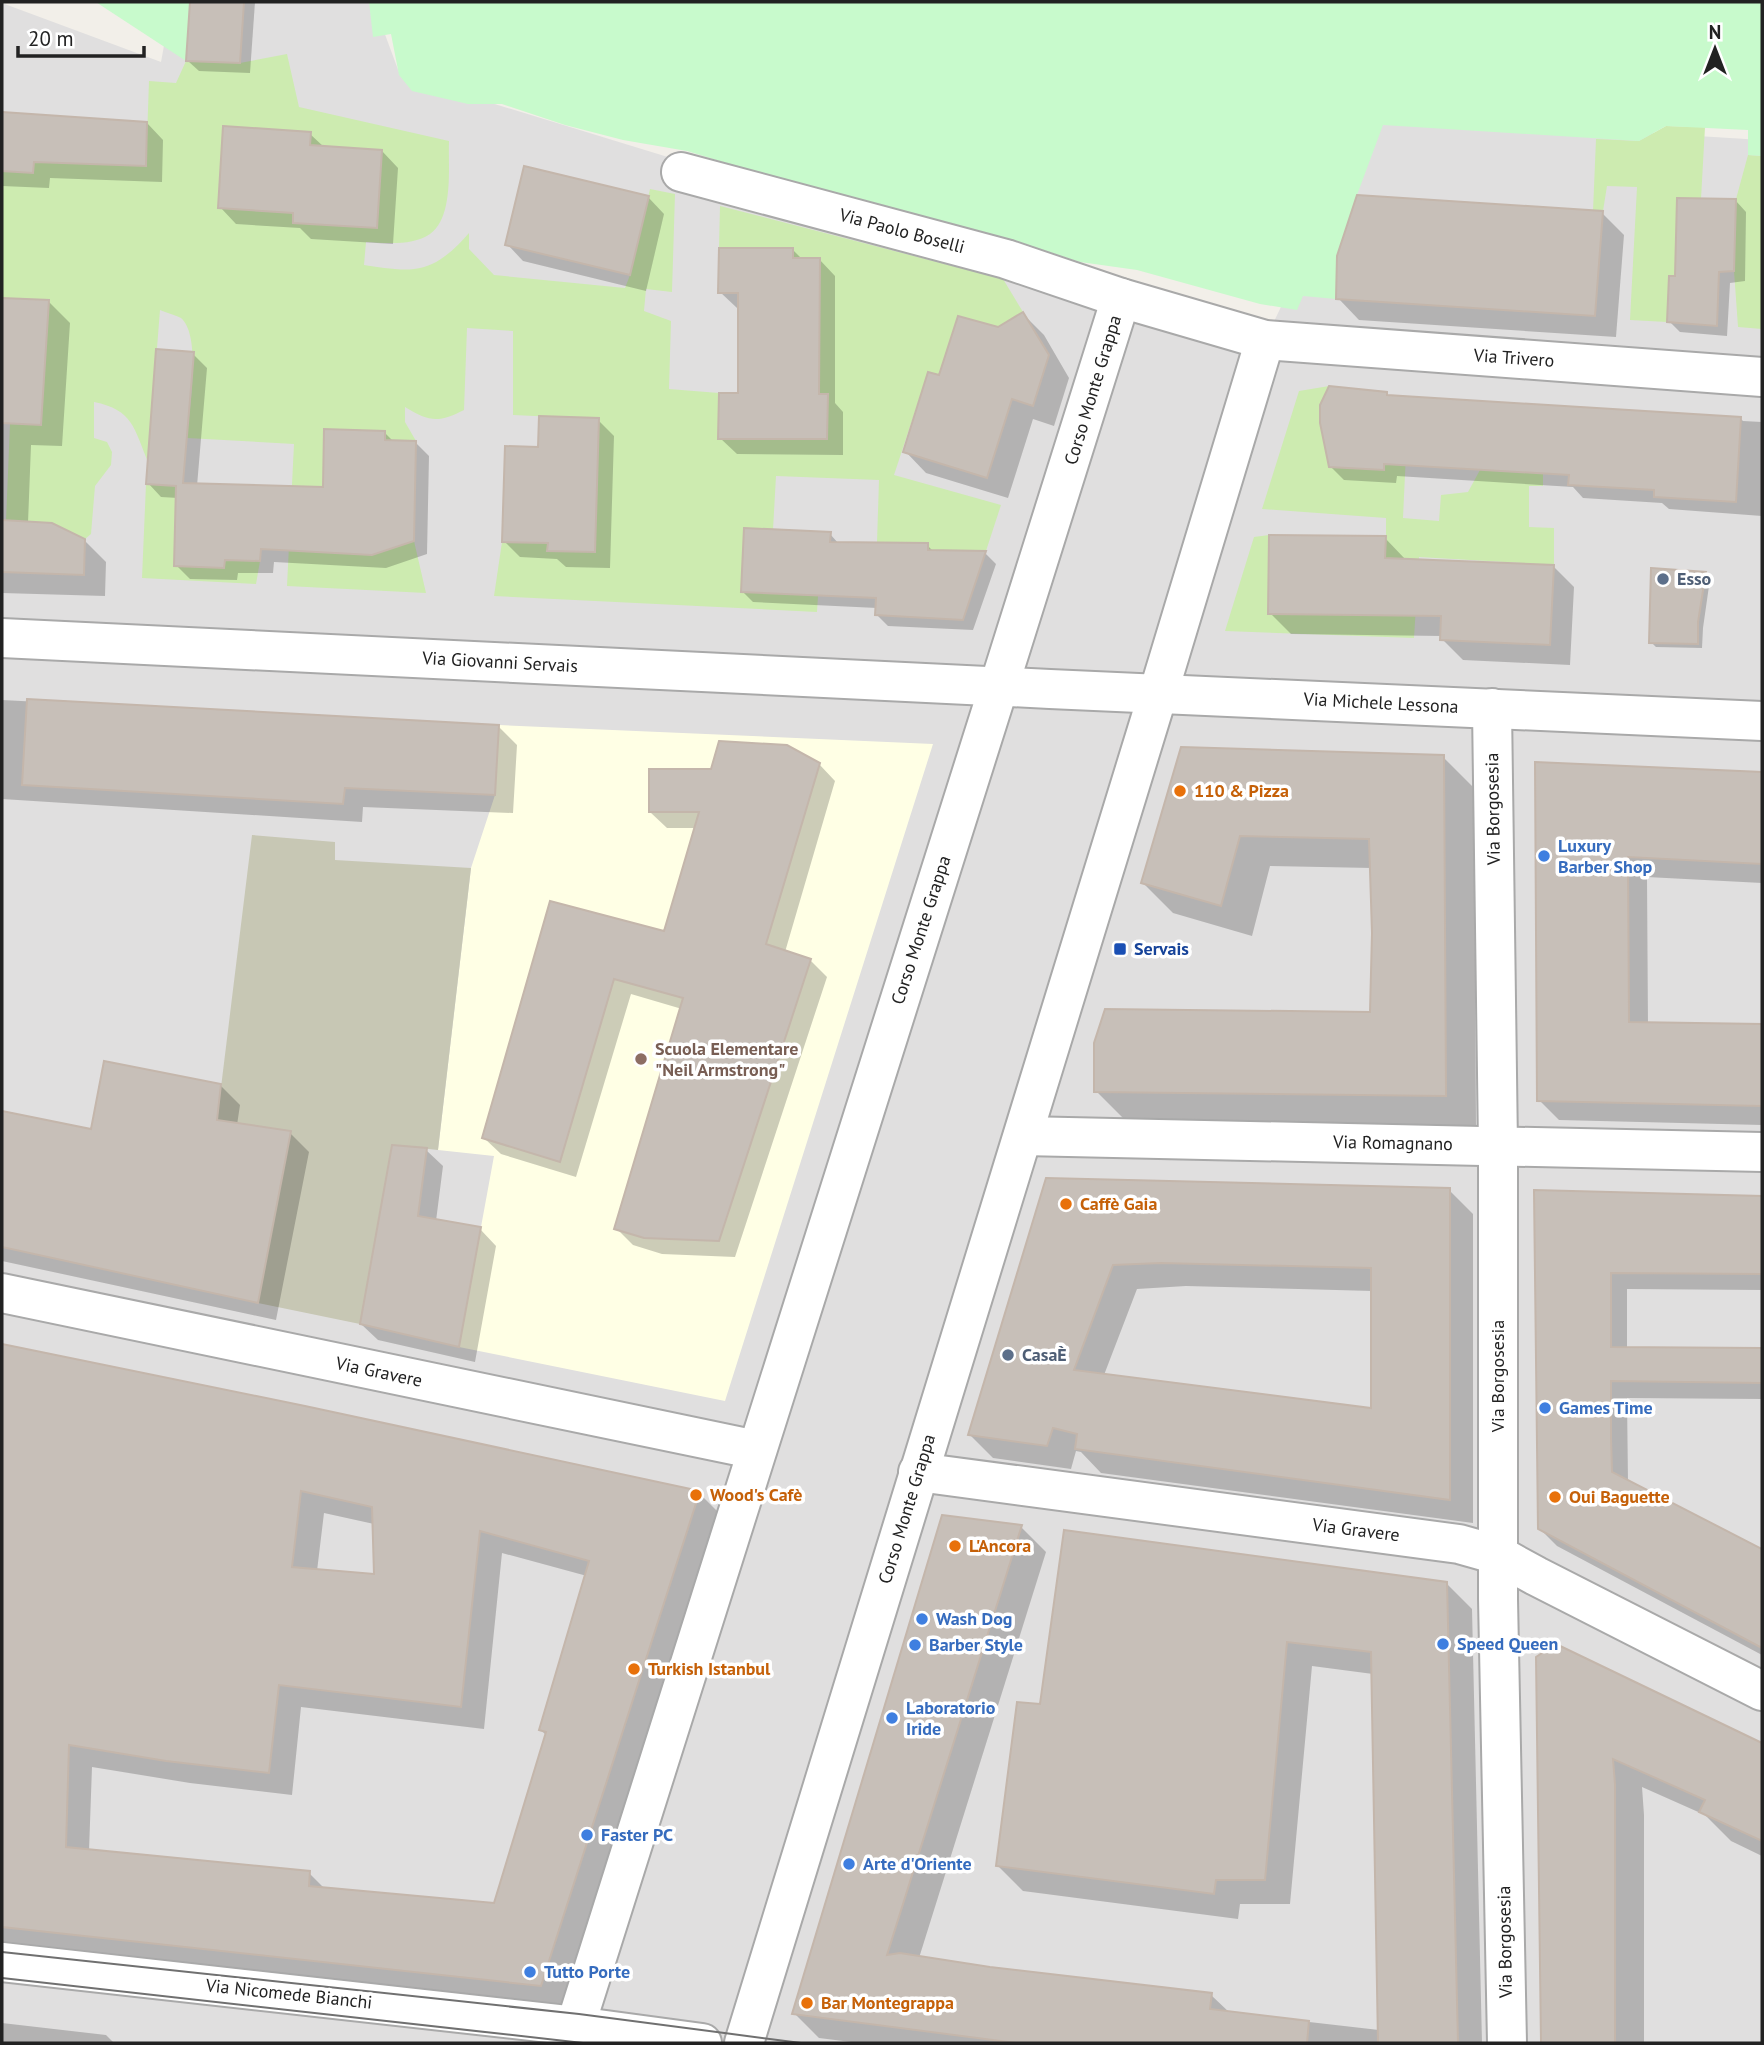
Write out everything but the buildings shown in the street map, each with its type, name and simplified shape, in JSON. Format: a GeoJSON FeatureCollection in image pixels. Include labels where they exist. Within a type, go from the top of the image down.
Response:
{"type":"FeatureCollection","features":[{"type":"Feature","properties":{"kind":"street","name":"Via Paolo Boselli"},"geometry":{"type":"LineString","coordinates":[[681,172],[1006,259],[1121,298]]}},
{"type":"Feature","properties":{"kind":"street","name":"Corso Monte Grappa"},"geometry":{"type":"LineString","coordinates":[[573,2035],[1121,298],[1265,340],[744,2043]]}},
{"type":"Feature","properties":{"kind":"street","name":"Via Trivero"},"geometry":{"type":"LineString","coordinates":[[1265,340],[1762,377]]}},
{"type":"Feature","properties":{"kind":"street","name":"Via Giovanni Servais"},"geometry":{"type":"LineString","coordinates":[[2,638],[999,686]]}},
{"type":"Feature","properties":{"kind":"street","name":"Via Michele Lessona"},"geometry":{"type":"LineString","coordinates":[[999,686],[1762,720]]}},
{"type":"Feature","properties":{"kind":"street","name":"Via Borgosesia"},"geometry":{"type":"LineString","coordinates":[[1492,708],[1498,1146],[1498,1555],[1507,2043]]}},
{"type":"Feature","properties":{"kind":"street","name":"Via Romagnano"},"geometry":{"type":"LineString","coordinates":[[1023,1136],[1762,1152]]}},
{"type":"Feature","properties":{"kind":"street","name":"Via Gravere"},"geometry":{"type":"LineString","coordinates":[[2,1293],[757,1450]]}},
{"type":"Feature","properties":{"kind":"street","name":"Via Gravere"},"geometry":{"type":"LineString","coordinates":[[918,1472],[1459,1544],[1498,1555],[1762,1691]]}},
{"type":"Feature","properties":{"kind":"street","name":"Via Nicomede Bianchi"},"geometry":{"type":"LineString","coordinates":[[2,1962],[573,2035],[702,2043]]}},
{"type":"Feature","properties":{"kind":"shaded area"},"geometry":{"type":"Polygon","coordinates":[[[172,2],[373,2],[400,75],[1265,340],[1373,116],[1762,140],[1762,2043],[2,2043],[2,3],[161,62],[172,2]]]}},
{"type":"Feature","properties":{"kind":"shaded area","name":"Scuola Elementare \"Neil Armstrong\""},"geometry":{"type":"Polygon","coordinates":[[[499,725],[933,744],[725,1401],[459,1347],[494,1156],[438,1150],[471,868],[495,795],[499,725]]]}},
{"type":"Feature","properties":{"kind":"shaded area"},"geometry":{"type":"Polygon","coordinates":[[[252,835],[335,842],[335,860],[471,868],[438,1150],[392,1145],[360,1324],[258,1303],[291,1132],[217,1120],[252,835]]]}},
{"type":"Feature","properties":{"kind":"green space"},"geometry":{"type":"Polygon","coordinates":[[[96,2],[190,2],[186,61],[108,10],[96,2]]]}},
{"type":"Feature","properties":{"kind":"green space"},"geometry":{"type":"Polygon","coordinates":[[[369,2],[1762,2],[1762,156],[1748,155],[1748,130],[1666,126],[1639,141],[1383,125],[1337,256],[1336,299],[1303,296],[1297,310],[1260,304],[1137,270],[1080,262],[1006,238],[797,185],[687,151],[623,140],[565,125],[502,104],[468,104],[412,91],[399,75],[391,34],[373,37],[369,2]]]}},
{"type":"Feature","properties":{"kind":"green space"},"geometry":{"type":"Polygon","coordinates":[[[287,54],[299,107],[449,141],[448,191],[438,226],[430,234],[416,240],[399,243],[366,242],[364,265],[402,270],[422,268],[445,256],[469,233],[469,249],[494,275],[625,288],[650,189],[675,194],[672,292],[646,289],[644,311],[671,321],[669,389],[719,393],[719,439],[827,439],[828,394],[819,394],[820,258],[793,258],[793,248],[719,248],[720,206],[1003,279],[1023,312],[998,327],[958,316],[939,375],[928,372],[894,475],[1001,505],[986,551],[928,550],[927,543],[877,542],[879,480],[776,476],[773,530],[744,529],[741,592],[818,596],[817,612],[494,596],[502,542],[548,543],[548,551],[594,552],[599,419],[513,415],[513,331],[467,328],[464,410],[448,417],[434,419],[421,416],[405,407],[405,422],[416,441],[385,440],[385,431],[324,429],[321,552],[414,541],[426,593],[287,586],[294,444],[187,438],[193,375],[191,341],[181,318],[160,310],[148,462],[135,430],[125,416],[107,405],[94,402],[94,438],[107,442],[112,452],[111,465],[95,486],[91,534],[85,539],[52,523],[6,521],[10,424],[41,425],[49,300],[2,298],[2,171],[33,173],[34,162],[146,166],[149,81],[176,83],[186,61],[240,63],[287,54]]]}},
{"type":"Feature","properties":{"kind":"green space"},"geometry":{"type":"Polygon","coordinates":[[[1666,126],[1705,127],[1701,199],[1677,198],[1675,276],[1669,276],[1667,322],[1630,320],[1637,187],[1607,186],[1603,211],[1593,211],[1596,139],[1639,141],[1666,126]]]}},
{"type":"Feature","properties":{"kind":"green space"},"geometry":{"type":"Polygon","coordinates":[[[1748,155],[1762,156],[1762,329],[1738,327],[1734,271],[1736,199],[1748,155]]]}},
{"type":"Feature","properties":{"kind":"green space"},"geometry":{"type":"Polygon","coordinates":[[[1329,386],[1320,405],[1320,423],[1329,467],[1383,470],[1386,424],[1407,432],[1403,518],[1439,521],[1441,495],[1468,492],[1480,470],[1528,473],[1531,444],[1543,471],[1543,486],[1529,486],[1529,527],[1554,528],[1554,565],[1419,557],[1414,638],[1225,631],[1254,537],[1386,536],[1386,518],[1262,509],[1299,391],[1329,386]]]}},
{"type":"Feature","properties":{"kind":"green space"},"geometry":{"type":"Polygon","coordinates":[[[146,484],[176,486],[174,566],[224,568],[225,560],[260,561],[256,584],[142,578],[146,484]]]}},
{"type":"Feature","properties":{"kind":"tram line"},"geometry":{"type":"LineString","coordinates":[[2,1952],[579,2014],[801,2043]]}},
{"type":"Feature","properties":{"kind":"tram line"},"geometry":{"type":"LineString","coordinates":[[2,1978],[583,2043]]}},
{"type":"Feature","properties":{"kind":"place","name":"Esso"},"geometry":{"type":"Point","coordinates":[1663,579]}},
{"type":"Feature","properties":{"kind":"place","name":"110 & Pizza"},"geometry":{"type":"Point","coordinates":[1180,791]}},
{"type":"Feature","properties":{"kind":"place","name":"Luxury Barber Shop"},"geometry":{"type":"Point","coordinates":[1544,856]}},
{"type":"Feature","properties":{"kind":"place","name":"Servais"},"geometry":{"type":"Point","coordinates":[1120,949]}},
{"type":"Feature","properties":{"kind":"place","name":"Scuola Elementare \"Neil Armstrong\""},"geometry":{"type":"Point","coordinates":[641,1059]}},
{"type":"Feature","properties":{"kind":"place","name":"Caffè Gaia"},"geometry":{"type":"Point","coordinates":[1066,1204]}},
{"type":"Feature","properties":{"kind":"place","name":"CasaÈ"},"geometry":{"type":"Point","coordinates":[1008,1355]}},
{"type":"Feature","properties":{"kind":"place","name":"Games Time"},"geometry":{"type":"Point","coordinates":[1545,1408]}},
{"type":"Feature","properties":{"kind":"place","name":"Wood's Cafè"},"geometry":{"type":"Point","coordinates":[696,1495]}},
{"type":"Feature","properties":{"kind":"place","name":"Oui Baguette"},"geometry":{"type":"Point","coordinates":[1555,1497]}},
{"type":"Feature","properties":{"kind":"place","name":"L'Ancora"},"geometry":{"type":"Point","coordinates":[955,1546]}},
{"type":"Feature","properties":{"kind":"place","name":"Wash Dog"},"geometry":{"type":"Point","coordinates":[922,1619]}},
{"type":"Feature","properties":{"kind":"place","name":"Speed Queen"},"geometry":{"type":"Point","coordinates":[1443,1644]}},
{"type":"Feature","properties":{"kind":"place","name":"Barber Style"},"geometry":{"type":"Point","coordinates":[915,1645]}},
{"type":"Feature","properties":{"kind":"place","name":"Turkish Istanbul"},"geometry":{"type":"Point","coordinates":[634,1669]}},
{"type":"Feature","properties":{"kind":"place","name":"Laboratorio Iride"},"geometry":{"type":"Point","coordinates":[892,1718]}},
{"type":"Feature","properties":{"kind":"place","name":"Faster PC"},"geometry":{"type":"Point","coordinates":[587,1835]}},
{"type":"Feature","properties":{"kind":"place","name":"Arte d'Oriente"},"geometry":{"type":"Point","coordinates":[849,1864]}},
{"type":"Feature","properties":{"kind":"place","name":"Tutto Porte"},"geometry":{"type":"Point","coordinates":[530,1972]}},
{"type":"Feature","properties":{"kind":"place","name":"Bar Montegrappa"},"geometry":{"type":"Point","coordinates":[807,2003]}}]}
